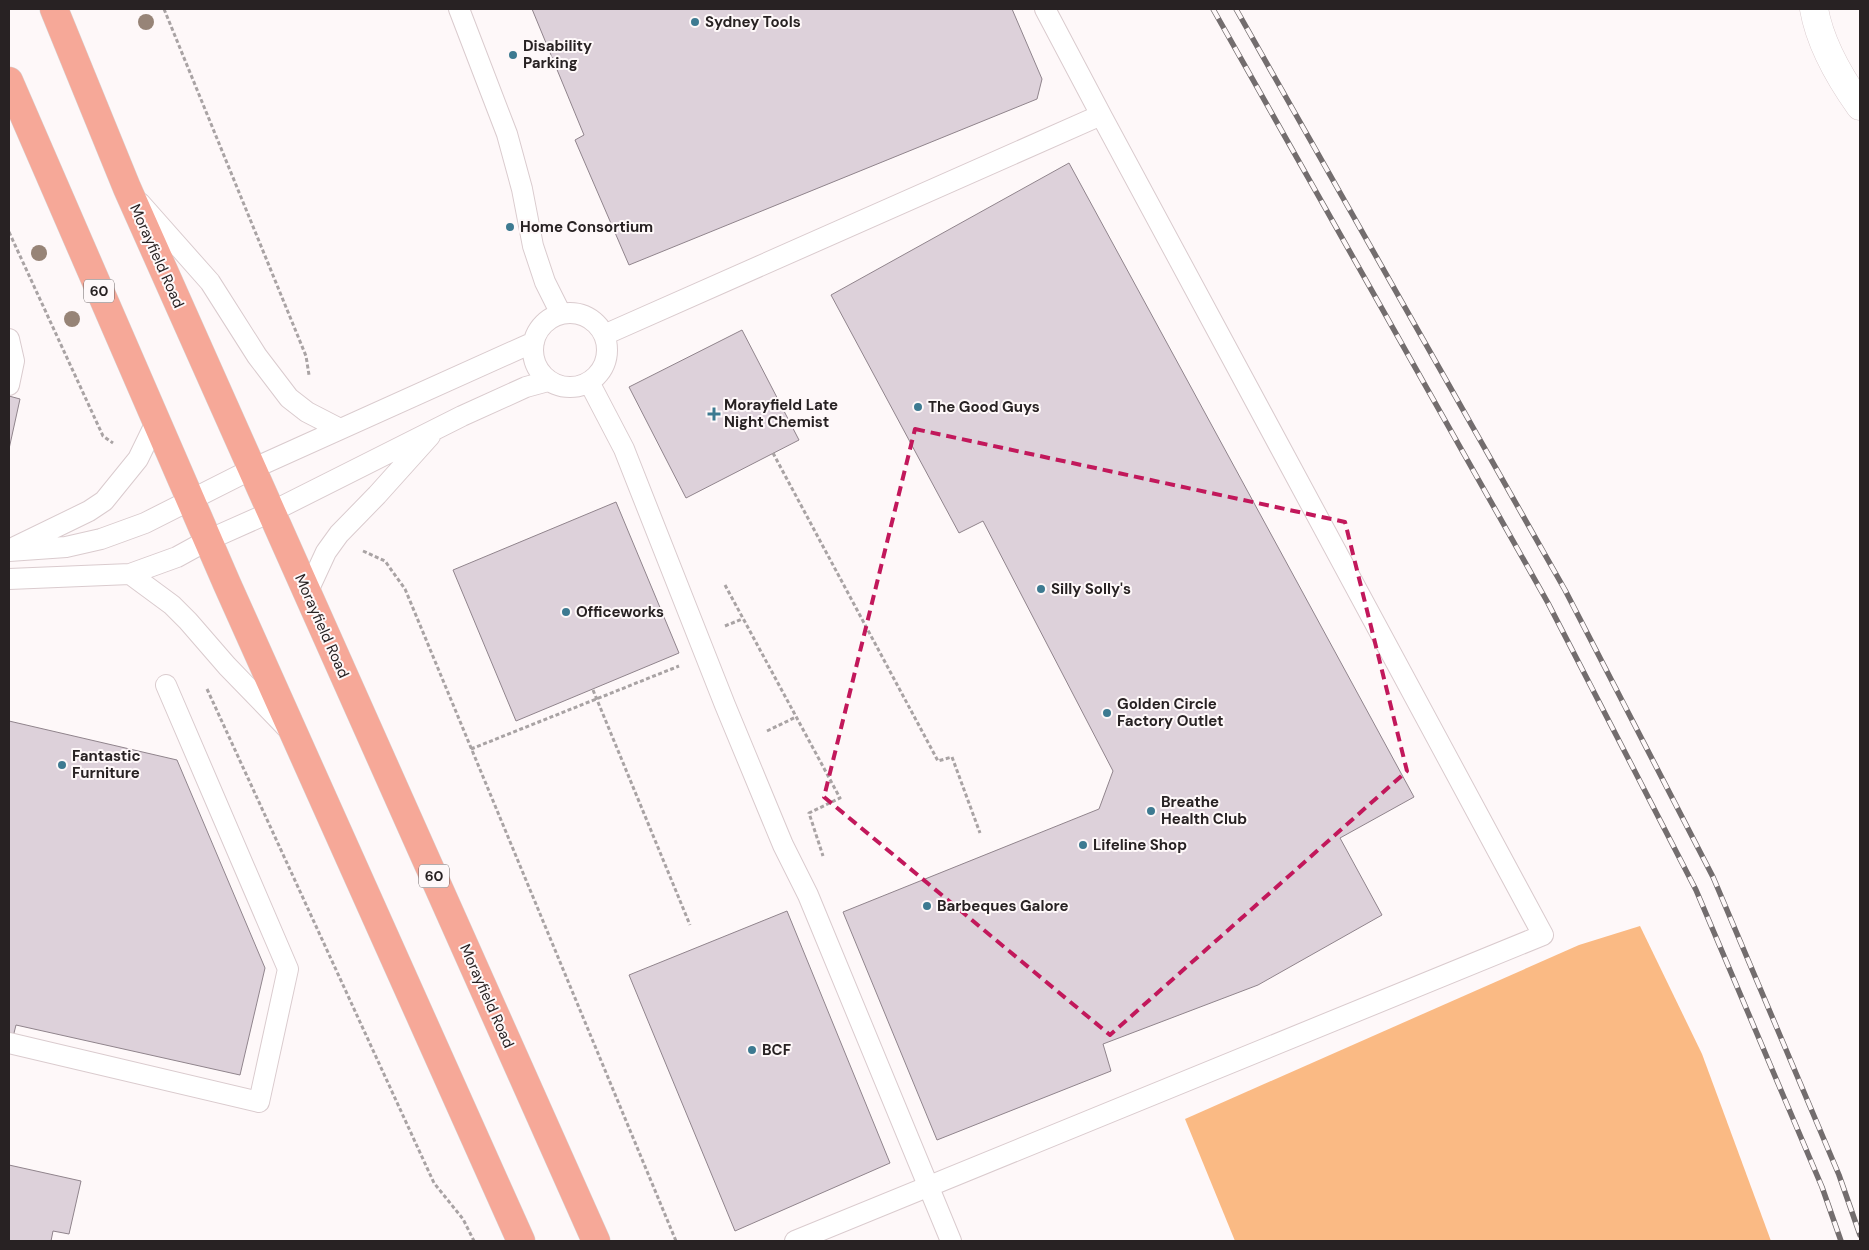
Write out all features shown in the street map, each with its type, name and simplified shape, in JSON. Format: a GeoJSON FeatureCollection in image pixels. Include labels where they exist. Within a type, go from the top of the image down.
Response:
{"type":"FeatureCollection","features":[{"type":"Feature","properties":{"kind":"main road","name":"Morayfield Road"},"geometry":{"type":"LineString","coordinates":[[54,9],[127,188],[596,1241]]}},
{"type":"Feature","properties":{"kind":"main road","name":"60"},"geometry":{"type":"LineString","coordinates":[[9,81],[190,500],[521,1241]]}},
{"type":"Feature","properties":{"kind":"street"},"geometry":{"type":"LineString","coordinates":[[1814,9],[1824,42],[1836,67],[1860,106]]}},
{"type":"Feature","properties":{"kind":"lane"},"geometry":{"type":"LineString","coordinates":[[458,9],[507,134],[522,189],[533,246],[545,282],[561,314]]}},
{"type":"Feature","properties":{"kind":"lane"},"geometry":{"type":"LineString","coordinates":[[795,1241],[1543,935],[1044,9]]}},
{"type":"Feature","properties":{"kind":"lane"},"geometry":{"type":"LineString","coordinates":[[604,336],[1101,115]]}},
{"type":"Feature","properties":{"kind":"lane"},"geometry":{"type":"LineString","coordinates":[[127,188],[210,282],[257,356],[290,398],[307,412],[340,429]]}},
{"type":"Feature","properties":{"kind":"lane"},"geometry":{"type":"LineString","coordinates":[[561,314],[581,315],[591,320],[604,336],[607,346],[607,356],[598,376],[579,386],[568,387],[548,381],[535,364],[534,342],[537,332],[543,324],[561,314]]}},
{"type":"Feature","properties":{"kind":"lane"},"geometry":{"type":"LineString","coordinates":[[9,340],[14,361],[9,386]]}},
{"type":"Feature","properties":{"kind":"lane"},"geometry":{"type":"LineString","coordinates":[[9,551],[66,547],[101,539],[145,523],[252,469],[534,342]]}},
{"type":"Feature","properties":{"kind":"lane"},"geometry":{"type":"LineString","coordinates":[[9,579],[130,574],[177,557],[208,540],[271,512],[436,429],[526,387],[548,381]]}},
{"type":"Feature","properties":{"kind":"lane"},"geometry":{"type":"LineString","coordinates":[[589,382],[624,449],[728,713],[783,845],[808,895],[951,1241]]}},
{"type":"Feature","properties":{"kind":"lane"},"geometry":{"type":"LineString","coordinates":[[9,551],[89,511],[104,501],[138,459],[156,422]]}},
{"type":"Feature","properties":{"kind":"lane"},"geometry":{"type":"LineString","coordinates":[[307,592],[326,552],[339,534],[436,429]]}},
{"type":"Feature","properties":{"kind":"lane"},"geometry":{"type":"LineString","coordinates":[[130,574],[172,605],[227,666],[295,735]]}},
{"type":"Feature","properties":{"kind":"lane"},"geometry":{"type":"LineString","coordinates":[[9,1043],[259,1102],[288,969],[166,685]]}},
{"type":"Feature","properties":{"kind":"path"},"geometry":{"type":"LineString","coordinates":[[164,9],[306,356],[310,377],[290,398]]}},
{"type":"Feature","properties":{"kind":"path"},"geometry":{"type":"LineString","coordinates":[[9,232],[104,436],[121,449],[132,467]]}},
{"type":"Feature","properties":{"kind":"path"},"geometry":{"type":"LineString","coordinates":[[773,453],[938,761],[952,756],[980,833]]}},
{"type":"Feature","properties":{"kind":"path"},"geometry":{"type":"LineString","coordinates":[[339,534],[356,548],[385,561],[404,589],[676,1241]]}},
{"type":"Feature","properties":{"kind":"path"},"geometry":{"type":"LineString","coordinates":[[724,585],[840,798],[809,813],[826,864]]}},
{"type":"Feature","properties":{"kind":"path"},"geometry":{"type":"LineString","coordinates":[[471,749],[688,663]]}},
{"type":"Feature","properties":{"kind":"path"},"geometry":{"type":"LineString","coordinates":[[206,688],[434,1183],[463,1219],[474,1241]]}},
{"type":"Feature","properties":{"kind":"path"},"geometry":{"type":"LineString","coordinates":[[593,690],[690,925]]}},
{"type":"Feature","properties":{"kind":"highlighted area"},"geometry":{"type":"Polygon","coordinates":[[[915,429],[1345,522],[1407,771],[1110,1035],[824,797],[915,429]]]}},
{"type":"Feature","properties":{"kind":"shaded area"},"geometry":{"type":"Polygon","coordinates":[[[1640,926],[1702,1054],[1771,1241],[1235,1241],[1185,1119],[1579,945],[1640,926]]]}},
{"type":"Feature","properties":{"kind":"building"},"geometry":{"type":"Polygon","coordinates":[[[532,9],[1012,9],[1042,79],[1037,99],[629,265],[575,140],[584,135],[532,9]]]}},
{"type":"Feature","properties":{"kind":"building"},"geometry":{"type":"Polygon","coordinates":[[[1069,163],[1414,797],[1340,838],[1382,915],[1258,985],[1103,1044],[1111,1071],[937,1140],[843,912],[1099,809],[1113,771],[983,521],[959,533],[831,295],[1069,163]]]}},
{"type":"Feature","properties":{"kind":"building","name":"Morayfield Late Night Chemist"},"geometry":{"type":"Polygon","coordinates":[[[742,330],[799,440],[686,498],[629,387],[742,330]]]}},
{"type":"Feature","properties":{"kind":"building"},"geometry":{"type":"Polygon","coordinates":[[[9,396],[20,399],[9,449],[9,396]]]}},
{"type":"Feature","properties":{"kind":"building","name":"Officeworks"},"geometry":{"type":"Polygon","coordinates":[[[616,502],[679,653],[516,721],[453,570],[616,502]]]}},
{"type":"Feature","properties":{"kind":"building"},"geometry":{"type":"Polygon","coordinates":[[[9,721],[177,760],[265,968],[240,1075],[16,1025],[13,1037],[9,1036],[9,721]]]}},
{"type":"Feature","properties":{"kind":"building","name":"BCF"},"geometry":{"type":"Polygon","coordinates":[[[787,911],[890,1163],[735,1231],[629,975],[787,911]]]}},
{"type":"Feature","properties":{"kind":"building"},"geometry":{"type":"Polygon","coordinates":[[[9,1165],[81,1181],[69,1234],[53,1231],[51,1241],[9,1241],[9,1165]]]}},
{"type":"Feature","properties":{"kind":"railway"},"geometry":{"type":"LineString","coordinates":[[1213,9],[1548,603],[1696,890],[1822,1187],[1841,1241]]}},
{"type":"Feature","properties":{"kind":"railway"},"geometry":{"type":"LineString","coordinates":[[1236,9],[1565,590],[1713,877],[1839,1175],[1860,1235]]}},
{"type":"Feature","properties":{"kind":"place","name":"Sydney Tools"},"geometry":{"type":"Point","coordinates":[695,22]}},
{"type":"Feature","properties":{"kind":"place","name":"Disability Parking"},"geometry":{"type":"Point","coordinates":[513,55]}},
{"type":"Feature","properties":{"kind":"place","name":"Home Consortium"},"geometry":{"type":"Point","coordinates":[510,227]}},
{"type":"Feature","properties":{"kind":"place","name":"The Good Guys"},"geometry":{"type":"Point","coordinates":[918,407]}},
{"type":"Feature","properties":{"kind":"place","name":"Morayfield Late Night Chemist"},"geometry":{"type":"Point","coordinates":[714,414]}},
{"type":"Feature","properties":{"kind":"place","name":"Silly Solly's"},"geometry":{"type":"Point","coordinates":[1041,589]}},
{"type":"Feature","properties":{"kind":"place","name":"Officeworks"},"geometry":{"type":"Point","coordinates":[566,612]}},
{"type":"Feature","properties":{"kind":"place","name":"Golden Circle Factory Outlet"},"geometry":{"type":"Point","coordinates":[1107,713]}},
{"type":"Feature","properties":{"kind":"place","name":"Fantastic Furniture"},"geometry":{"type":"Point","coordinates":[62,765]}},
{"type":"Feature","properties":{"kind":"place","name":"Breathe Health Club"},"geometry":{"type":"Point","coordinates":[1151,811]}},
{"type":"Feature","properties":{"kind":"place","name":"Lifeline Shop"},"geometry":{"type":"Point","coordinates":[1083,845]}},
{"type":"Feature","properties":{"kind":"place","name":"Barbeques Galore"},"geometry":{"type":"Point","coordinates":[927,906]}},
{"type":"Feature","properties":{"kind":"place","name":"BCF"},"geometry":{"type":"Point","coordinates":[752,1050]}}]}
